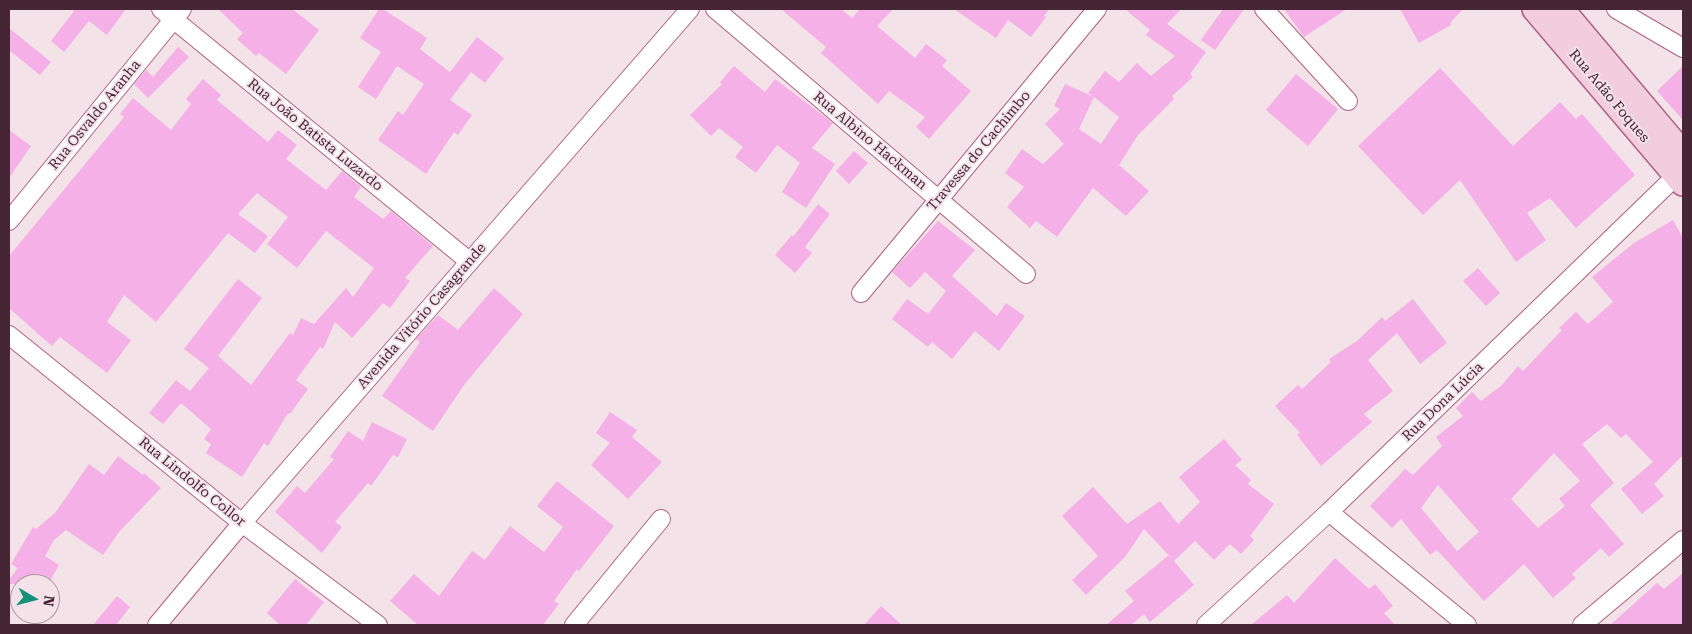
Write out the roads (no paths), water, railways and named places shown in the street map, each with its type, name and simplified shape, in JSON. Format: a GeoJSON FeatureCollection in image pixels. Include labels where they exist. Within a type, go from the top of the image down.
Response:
{"type":"FeatureCollection","features":[{"type":"Feature","properties":{"kind":"main road","name":"Rua Adão Foques"},"geometry":{"type":"LineString","coordinates":[[1535,9],[1681,171]]}},
{"type":"Feature","properties":{"kind":"main road","name":"Rua Adão Foques"},"geometry":{"type":"LineString","coordinates":[[1561,9],[1681,171]]}},
{"type":"Feature","properties":{"kind":"street","name":"Avenida Vitório Casagrande"},"geometry":{"type":"LineString","coordinates":[[157,625],[242,523],[690,9]]}},
{"type":"Feature","properties":{"kind":"street","name":"Rua Albino Hackman"},"geometry":{"type":"LineString","coordinates":[[715,9],[1026,274]]}},
{"type":"Feature","properties":{"kind":"street","name":"Travessa do Cachimbo"},"geometry":{"type":"LineString","coordinates":[[862,293],[1097,9]]}},
{"type":"Feature","properties":{"kind":"street"},"geometry":{"type":"LineString","coordinates":[[1264,9],[1348,101]]}},
{"type":"Feature","properties":{"kind":"street"},"geometry":{"type":"LineString","coordinates":[[1616,9],[1683,48]]}},
{"type":"Feature","properties":{"kind":"street","name":"Rua João Batista Luzardo"},"geometry":{"type":"LineString","coordinates":[[172,12],[470,262]]}},
{"type":"Feature","properties":{"kind":"street","name":"Rua Osvaldo Aranha"},"geometry":{"type":"LineString","coordinates":[[9,220],[172,12]]}},
{"type":"Feature","properties":{"kind":"street","name":"Rua Dona Lúcia"},"geometry":{"type":"LineString","coordinates":[[1206,625],[1329,512],[1681,171]]}},
{"type":"Feature","properties":{"kind":"street","name":"Rua Lindolfo Collor"},"geometry":{"type":"LineString","coordinates":[[9,335],[242,523],[378,625]]}},
{"type":"Feature","properties":{"kind":"street"},"geometry":{"type":"LineString","coordinates":[[1329,512],[1467,625]]}},
{"type":"Feature","properties":{"kind":"street"},"geometry":{"type":"LineString","coordinates":[[574,625],[661,519]]}},
{"type":"Feature","properties":{"kind":"street"},"geometry":{"type":"LineString","coordinates":[[1582,625],[1683,540]]}}]}
